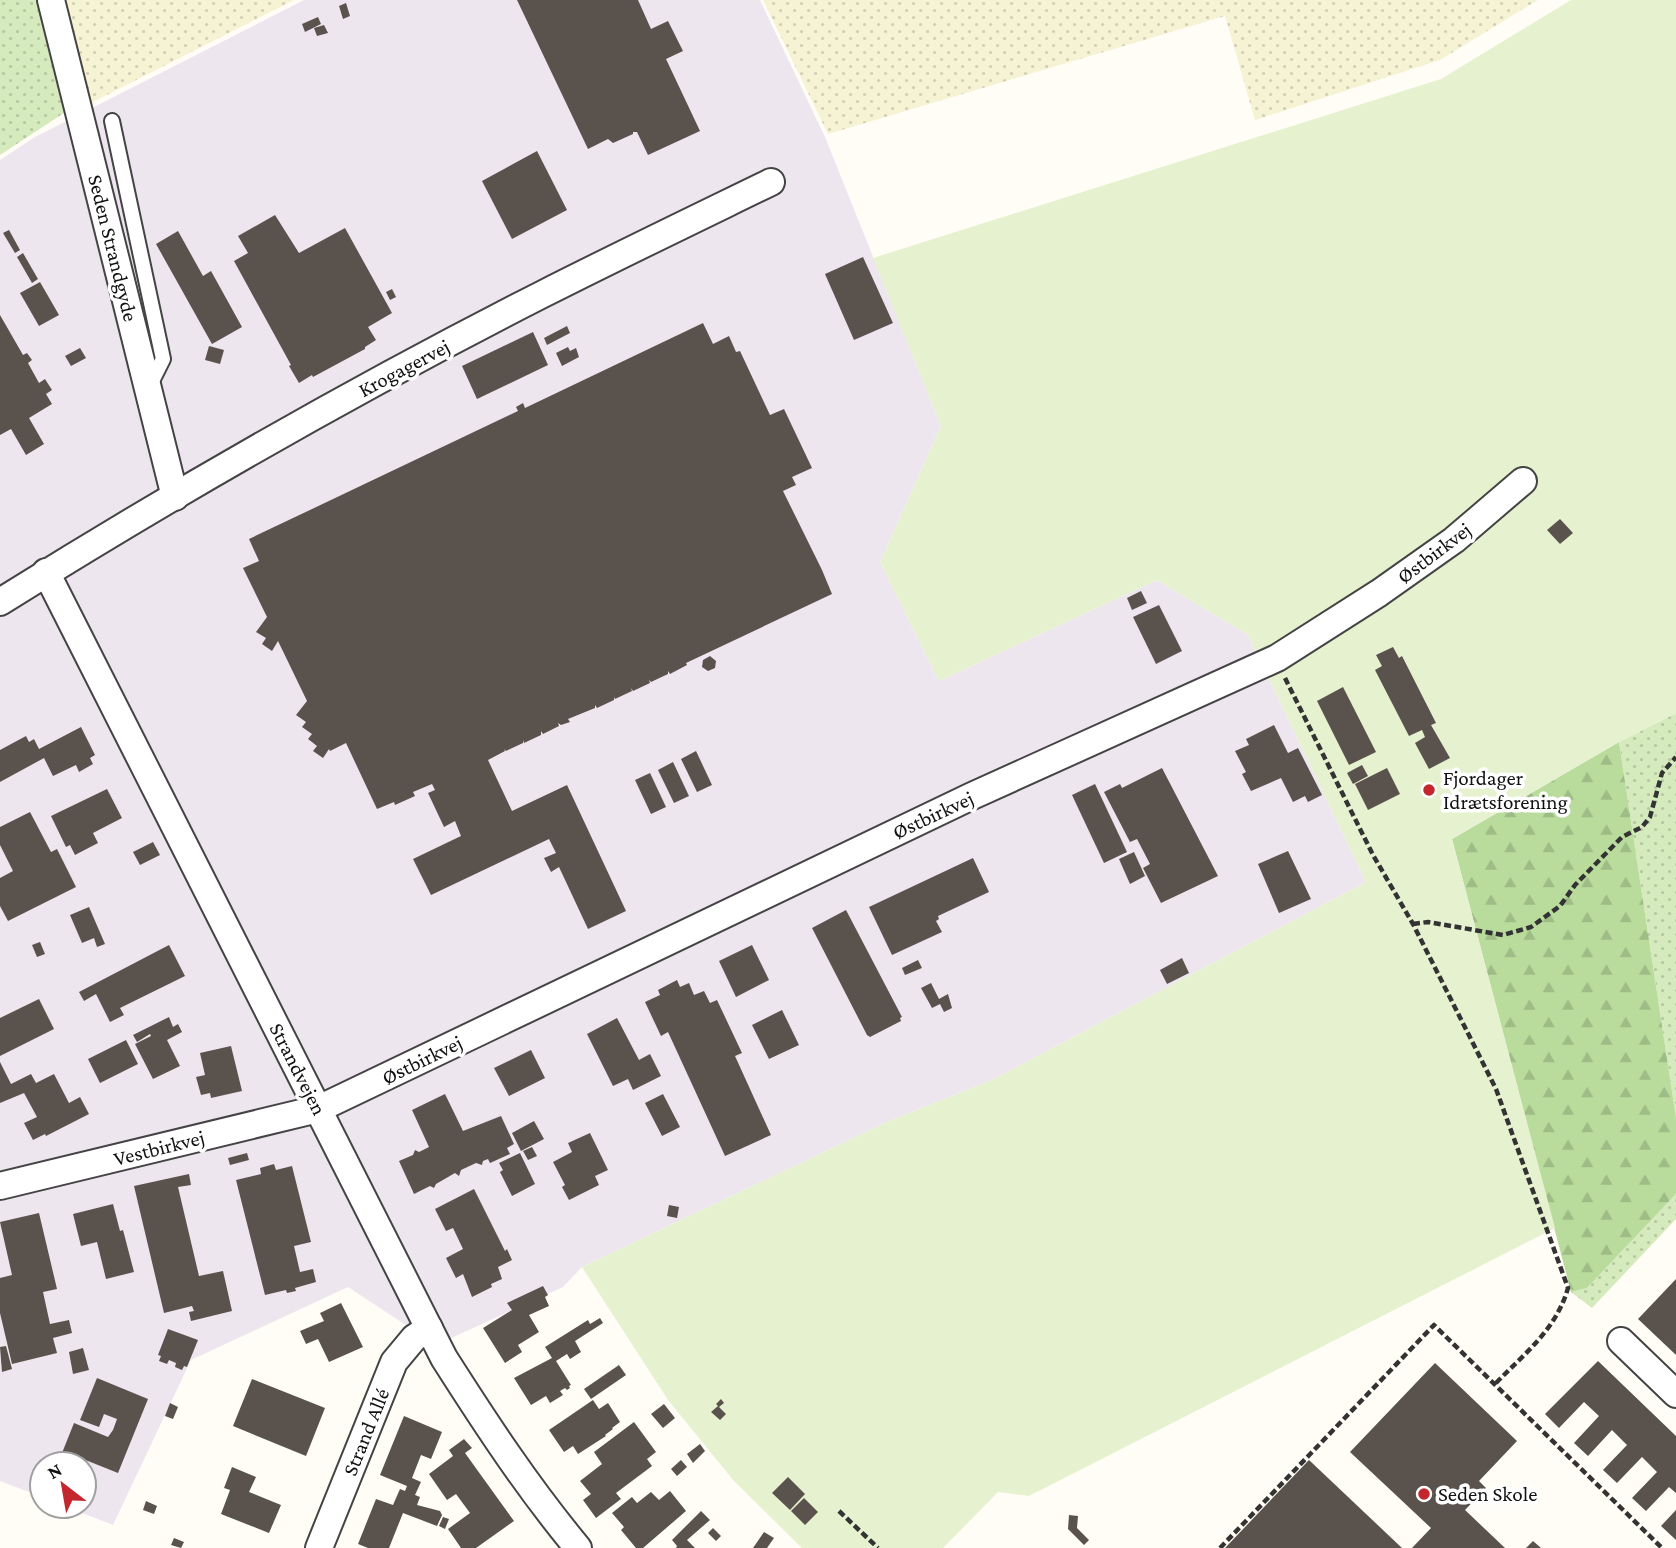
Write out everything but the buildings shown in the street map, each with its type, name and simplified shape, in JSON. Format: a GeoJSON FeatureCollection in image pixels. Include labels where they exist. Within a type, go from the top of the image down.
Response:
{"type":"FeatureCollection","features":[{"type":"Feature","properties":{"kind":"street","name":"Seden Strandgyde"},"geometry":{"type":"LineString","coordinates":[[51,0],[175,497]]}},
{"type":"Feature","properties":{"kind":"street","name":"Krogagervej"},"geometry":{"type":"LineString","coordinates":[[0,602],[46,572],[352,395],[543,294],[771,182]]}},
{"type":"Feature","properties":{"kind":"street","name":"Østbirkvej"},"geometry":{"type":"LineString","coordinates":[[318,1109],[972,796],[1276,658],[1378,593],[1454,540],[1523,481]]}},
{"type":"Feature","properties":{"kind":"street","name":"Strandvejen"},"geometry":{"type":"LineString","coordinates":[[46,572],[444,1358],[486,1425],[542,1504],[578,1548]]}},
{"type":"Feature","properties":{"kind":"street","name":"Vestbirkvej"},"geometry":{"type":"LineString","coordinates":[[0,1186],[318,1109]]}},
{"type":"Feature","properties":{"kind":"street","name":"Strand Allé"},"geometry":{"type":"LineString","coordinates":[[319,1548],[394,1362],[414,1338],[429,1328]]}},
{"type":"Feature","properties":{"kind":"street"},"geometry":{"type":"LineString","coordinates":[[1621,1341],[1676,1394]]}},
{"type":"Feature","properties":{"kind":"lane"},"geometry":{"type":"LineString","coordinates":[[112,121],[163,359],[148,388]]}},
{"type":"Feature","properties":{"kind":"path"},"geometry":{"type":"LineString","coordinates":[[1276,658],[1373,855],[1413,924],[1496,1089],[1568,1288],[1562,1308],[1551,1326],[1495,1384]]}},
{"type":"Feature","properties":{"kind":"path"},"geometry":{"type":"LineString","coordinates":[[1413,924],[1428,922],[1503,936],[1531,927],[1560,906],[1575,885],[1622,837],[1642,827],[1650,817],[1662,773],[1676,757]]}},
{"type":"Feature","properties":{"kind":"path"},"geometry":{"type":"LineString","coordinates":[[1220,1548],[1434,1325],[1662,1548]]}},
{"type":"Feature","properties":{"kind":"path"},"geometry":{"type":"LineString","coordinates":[[839,1511],[878,1548]]}},
{"type":"Feature","properties":{"kind":"shaded area"},"geometry":{"type":"Polygon","coordinates":[[[59,0],[294,0],[85,106],[59,0]]]}},
{"type":"Feature","properties":{"kind":"shaded area"},"geometry":{"type":"Polygon","coordinates":[[[304,0],[760,0],[825,137],[941,426],[880,562],[939,681],[1157,580],[1248,635],[1366,882],[992,1080],[887,1122],[582,1267],[563,1287],[436,1345],[348,1287],[191,1360],[113,1525],[98,1519],[98,1450],[28,1450],[28,1492],[0,1481],[0,160],[35,137],[304,0]]]}},
{"type":"Feature","properties":{"kind":"shaded area"},"geometry":{"type":"Polygon","coordinates":[[[763,0],[1538,0],[1440,60],[1255,120],[1225,16],[828,134],[763,0]]]}},
{"type":"Feature","properties":{"kind":"green space"},"geometry":{"type":"Polygon","coordinates":[[[0,0],[41,0],[70,109],[0,155],[0,0]]]}},
{"type":"Feature","properties":{"kind":"green space","name":"Fjordager Idrætsforening"},"geometry":{"type":"Polygon","coordinates":[[[1571,0],[1676,0],[1676,713],[1619,742],[1452,839],[1555,1228],[1029,1496],[998,1492],[943,1548],[802,1548],[734,1481],[668,1400],[582,1267],[887,1122],[992,1080],[1366,882],[1248,635],[1157,580],[939,681],[880,562],[941,426],[873,258],[1441,79],[1571,0]]]}},
{"type":"Feature","properties":{"kind":"green space"},"geometry":{"type":"Polygon","coordinates":[[[1676,713],[1676,1118],[1619,742],[1676,713]]]}},
{"type":"Feature","properties":{"kind":"green space"},"geometry":{"type":"Polygon","coordinates":[[[1619,742],[1676,1118],[1676,1194],[1587,1288],[1571,1292],[1452,839],[1619,742]]]}},
{"type":"Feature","properties":{"kind":"green space"},"geometry":{"type":"Polygon","coordinates":[[[1676,1194],[1676,1219],[1592,1308],[1571,1292],[1587,1288],[1676,1194]]]}},
{"type":"Feature","properties":{"kind":"place","name":"Fjordager Idrætsforening"},"geometry":{"type":"Point","coordinates":[1429,790]}},
{"type":"Feature","properties":{"kind":"place","name":"Seden Skole"},"geometry":{"type":"Point","coordinates":[1424,1494]}}]}
